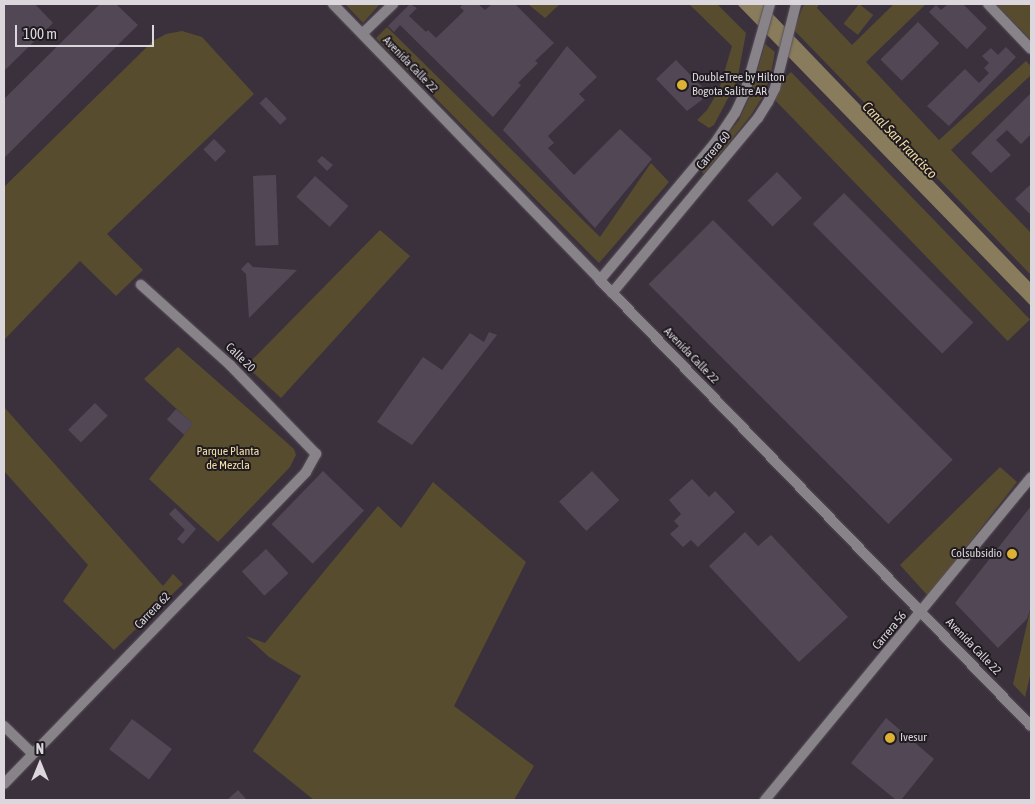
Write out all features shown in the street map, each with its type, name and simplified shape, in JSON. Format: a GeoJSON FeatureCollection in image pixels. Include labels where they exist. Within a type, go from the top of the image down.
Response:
{"type":"FeatureCollection","features":[{"type":"Feature","properties":{"kind":"street","name":"Avenida Calle 22"},"geometry":{"type":"LineString","coordinates":[[333,4],[1031,726]]}},
{"type":"Feature","properties":{"kind":"street"},"geometry":{"type":"LineString","coordinates":[[363,33],[393,4]]}},
{"type":"Feature","properties":{"kind":"street","name":"Carrera 60"},"geometry":{"type":"LineString","coordinates":[[600,280],[688,175],[735,113],[745,92],[770,4]]}},
{"type":"Feature","properties":{"kind":"street"},"geometry":{"type":"LineString","coordinates":[[988,4],[1031,49]]}},
{"type":"Feature","properties":{"kind":"street","name":"Carrera 60"},"geometry":{"type":"LineString","coordinates":[[612,293],[763,110],[775,88],[796,5]]}},
{"type":"Feature","properties":{"kind":"street"},"geometry":{"type":"LineString","coordinates":[[688,175],[700,187]]}},
{"type":"Feature","properties":{"kind":"street","name":"Calle 20"},"geometry":{"type":"LineString","coordinates":[[141,285],[230,365],[316,454]]}},
{"type":"Feature","properties":{"kind":"street","name":"Carrera 62"},"geometry":{"type":"LineString","coordinates":[[4,784],[306,472],[316,454]]}},
{"type":"Feature","properties":{"kind":"street","name":"Carrera 56"},"geometry":{"type":"LineString","coordinates":[[765,800],[922,612],[1031,477]]}},
{"type":"Feature","properties":{"kind":"street"},"geometry":{"type":"LineString","coordinates":[[4,726],[32,753]]}},
{"type":"Feature","properties":{"kind":"green space"},"geometry":{"type":"Polygon","coordinates":[[[345,4],[380,4],[363,23],[345,4]]]}},
{"type":"Feature","properties":{"kind":"green space"},"geometry":{"type":"Polygon","coordinates":[[[528,4],[560,4],[545,18],[528,4]]]}},
{"type":"Feature","properties":{"kind":"green space"},"geometry":{"type":"Polygon","coordinates":[[[689,4],[717,4],[746,33],[737,81],[714,125],[709,128],[697,120],[707,110],[719,90],[732,46],[689,4]]]}},
{"type":"Feature","properties":{"kind":"green space"},"geometry":{"type":"Polygon","coordinates":[[[804,4],[819,4],[817,8],[852,45],[894,4],[926,4],[866,62],[939,140],[1026,61],[1031,66],[1031,75],[951,150],[1031,233],[1031,275],[794,30],[804,4]]]}},
{"type":"Feature","properties":{"kind":"green space"},"geometry":{"type":"Polygon","coordinates":[[[859,4],[873,15],[858,35],[844,24],[859,4]]]}},
{"type":"Feature","properties":{"kind":"green space"},"geometry":{"type":"Polygon","coordinates":[[[996,4],[1031,4],[1031,40],[996,4]]]}},
{"type":"Feature","properties":{"kind":"green space"},"geometry":{"type":"Polygon","coordinates":[[[387,27],[600,237],[651,163],[669,182],[599,263],[376,38],[387,27]]]}},
{"type":"Feature","properties":{"kind":"green space"},"geometry":{"type":"Polygon","coordinates":[[[182,31],[202,37],[254,94],[107,234],[143,270],[116,296],[80,261],[4,340],[4,187],[153,41],[166,34],[182,31]]]}},
{"type":"Feature","properties":{"kind":"green space"},"geometry":{"type":"Polygon","coordinates":[[[765,44],[775,52],[770,78],[763,96],[751,115],[704,174],[700,169],[739,120],[750,96],[765,44]]]}},
{"type":"Feature","properties":{"kind":"green space"},"geometry":{"type":"Polygon","coordinates":[[[791,72],[1030,319],[1008,341],[769,94],[791,72]]]}},
{"type":"Feature","properties":{"kind":"green space"},"geometry":{"type":"Polygon","coordinates":[[[380,230],[410,256],[281,398],[246,366],[380,230]]]}},
{"type":"Feature","properties":{"kind":"green space","name":"Parque Planta de Mezcla"},"geometry":{"type":"Polygon","coordinates":[[[178,347],[294,449],[296,455],[290,467],[218,542],[149,479],[193,424],[144,379],[178,347]]]}},
{"type":"Feature","properties":{"kind":"green space"},"geometry":{"type":"Polygon","coordinates":[[[4,407],[163,586],[173,574],[183,584],[114,650],[63,601],[88,565],[4,471],[4,407]]]}},
{"type":"Feature","properties":{"kind":"green space"},"geometry":{"type":"Polygon","coordinates":[[[1000,467],[1017,482],[928,596],[900,565],[1000,467]]]}},
{"type":"Feature","properties":{"kind":"green space"},"geometry":{"type":"Polygon","coordinates":[[[433,482],[526,562],[454,706],[534,766],[514,800],[314,800],[253,751],[301,676],[269,657],[246,636],[265,643],[378,506],[401,528],[433,482]]]}},
{"type":"Feature","properties":{"kind":"green space"},"geometry":{"type":"Polygon","coordinates":[[[1031,607],[1031,672],[1025,697],[1013,684],[1031,607]]]}},
{"type":"Feature","properties":{"kind":"shaded area"},"geometry":{"type":"Polygon","coordinates":[[[737,4],[763,4],[1031,283],[1031,306],[737,4]]]}},
{"type":"Feature","properties":{"kind":"building"},"geometry":{"type":"Polygon","coordinates":[[[4,4],[35,4],[53,23],[4,71],[4,4]]]}},
{"type":"Feature","properties":{"kind":"building"},"geometry":{"type":"Polygon","coordinates":[[[100,4],[116,4],[138,25],[4,158],[4,99],[100,4]]]}},
{"type":"Feature","properties":{"kind":"building"},"geometry":{"type":"Polygon","coordinates":[[[410,4],[417,8],[409,16],[426,32],[428,30],[436,38],[464,11],[460,7],[464,4],[478,4],[485,10],[492,4],[515,4],[554,43],[535,61],[538,63],[518,83],[521,85],[493,117],[400,25],[394,32],[388,26],[410,4]]]}},
{"type":"Feature","properties":{"kind":"building"},"geometry":{"type":"Polygon","coordinates":[[[948,4],[963,4],[987,28],[967,49],[929,12],[936,5],[941,10],[948,4]]]}},
{"type":"Feature","properties":{"kind":"building"},"geometry":{"type":"Polygon","coordinates":[[[918,22],[939,43],[902,81],[881,59],[918,22]]]}},
{"type":"Feature","properties":{"kind":"building"},"geometry":{"type":"Polygon","coordinates":[[[567,46],[597,77],[579,94],[585,100],[548,136],[554,143],[548,148],[574,175],[620,129],[652,159],[595,228],[503,130],[567,46]]]}},
{"type":"Feature","properties":{"kind":"building"},"geometry":{"type":"Polygon","coordinates":[[[1006,47],[1016,57],[949,126],[927,106],[965,69],[979,83],[989,73],[984,68],[989,63],[982,56],[991,48],[998,55],[1006,47]]]}},
{"type":"Feature","properties":{"kind":"building","name":"DoubleTree by Hilton Bogota Salitre AR"},"geometry":{"type":"Polygon","coordinates":[[[676,60],[707,92],[701,97],[703,99],[687,111],[656,79],[676,60]]]}},
{"type":"Feature","properties":{"kind":"building"},"geometry":{"type":"Polygon","coordinates":[[[1031,93],[1031,134],[1021,144],[1007,130],[996,140],[1011,155],[991,173],[971,153],[1031,93]]]}},
{"type":"Feature","properties":{"kind":"building"},"geometry":{"type":"Polygon","coordinates":[[[266,97],[287,119],[280,125],[260,103],[266,97]]]}},
{"type":"Feature","properties":{"kind":"building"},"geometry":{"type":"Polygon","coordinates":[[[214,139],[226,151],[215,162],[203,150],[214,139]]]}},
{"type":"Feature","properties":{"kind":"building"},"geometry":{"type":"Polygon","coordinates":[[[322,156],[333,165],[327,171],[317,161],[322,156]]]}},
{"type":"Feature","properties":{"kind":"building"},"geometry":{"type":"Polygon","coordinates":[[[777,172],[802,198],[773,226],[748,200],[777,172]]]}},
{"type":"Feature","properties":{"kind":"building"},"geometry":{"type":"Polygon","coordinates":[[[276,175],[278,245],[255,246],[253,176],[276,175]]]}},
{"type":"Feature","properties":{"kind":"building"},"geometry":{"type":"Polygon","coordinates":[[[315,176],[348,206],[330,227],[296,197],[315,176]]]}},
{"type":"Feature","properties":{"kind":"building"},"geometry":{"type":"Polygon","coordinates":[[[1031,184],[1031,215],[1015,199],[1031,184]]]}},
{"type":"Feature","properties":{"kind":"building"},"geometry":{"type":"Polygon","coordinates":[[[844,193],[973,322],[942,354],[813,224],[844,193]]]}},
{"type":"Feature","properties":{"kind":"building"},"geometry":{"type":"Polygon","coordinates":[[[713,220],[953,460],[888,524],[649,284],[713,220]]]}},
{"type":"Feature","properties":{"kind":"building"},"geometry":{"type":"Polygon","coordinates":[[[248,262],[253,267],[297,270],[249,318],[246,274],[241,269],[248,262]]]}},
{"type":"Feature","properties":{"kind":"building"},"geometry":{"type":"Polygon","coordinates":[[[489,332],[497,335],[412,445],[377,422],[423,357],[442,370],[470,333],[484,342],[489,332]]]}},
{"type":"Feature","properties":{"kind":"building"},"geometry":{"type":"Polygon","coordinates":[[[95,403],[108,416],[81,443],[68,430],[95,403]]]}},
{"type":"Feature","properties":{"kind":"building"},"geometry":{"type":"Polygon","coordinates":[[[176,409],[193,424],[184,435],[167,420],[176,409]]]}},
{"type":"Feature","properties":{"kind":"building"},"geometry":{"type":"Polygon","coordinates":[[[323,471],[364,511],[313,564],[272,524],[323,471]]]}},
{"type":"Feature","properties":{"kind":"building"},"geometry":{"type":"Polygon","coordinates":[[[592,471],[619,500],[586,531],[559,502],[592,471]]]}},
{"type":"Feature","properties":{"kind":"building"},"geometry":{"type":"Polygon","coordinates":[[[692,479],[709,497],[715,491],[735,512],[698,547],[691,540],[683,547],[670,534],[679,526],[674,521],[681,514],[669,500],[692,479]]]}},
{"type":"Feature","properties":{"kind":"building","name":"Colsubsidio"},"geometry":{"type":"Polygon","coordinates":[[[1031,506],[1031,607],[1027,619],[998,648],[955,603],[1031,506]]]}},
{"type":"Feature","properties":{"kind":"building"},"geometry":{"type":"Polygon","coordinates":[[[175,508],[196,529],[183,544],[177,539],[185,530],[169,514],[175,508]]]}},
{"type":"Feature","properties":{"kind":"building"},"geometry":{"type":"Polygon","coordinates":[[[745,532],[758,546],[771,535],[848,617],[799,662],[709,566],[745,532]]]}},
{"type":"Feature","properties":{"kind":"building"},"geometry":{"type":"Polygon","coordinates":[[[266,549],[289,573],[264,596],[242,572],[266,549]]]}},
{"type":"Feature","properties":{"kind":"building","name":"Ivesur"},"geometry":{"type":"Polygon","coordinates":[[[886,718],[934,759],[901,800],[896,800],[851,763],[886,718]]]}},
{"type":"Feature","properties":{"kind":"building"},"geometry":{"type":"Polygon","coordinates":[[[132,719],[172,749],[149,779],[109,749],[132,719]]]}},
{"type":"Feature","properties":{"kind":"building"},"geometry":{"type":"Polygon","coordinates":[[[238,790],[247,800],[227,800],[238,790]]]}},
{"type":"Feature","properties":{"kind":"place","name":"DoubleTree by Hilton Bogota Salitre AR"},"geometry":{"type":"Point","coordinates":[682,85]}},
{"type":"Feature","properties":{"kind":"place","name":"Colsubsidio"},"geometry":{"type":"Point","coordinates":[1012,554]}},
{"type":"Feature","properties":{"kind":"place","name":"Ivesur"},"geometry":{"type":"Point","coordinates":[890,738]}},
{"type":"Feature","properties":{"kind":"water label","name":"Canal San Francisco"},"geometry":{"type":"Point","coordinates":[900,140]}}]}
